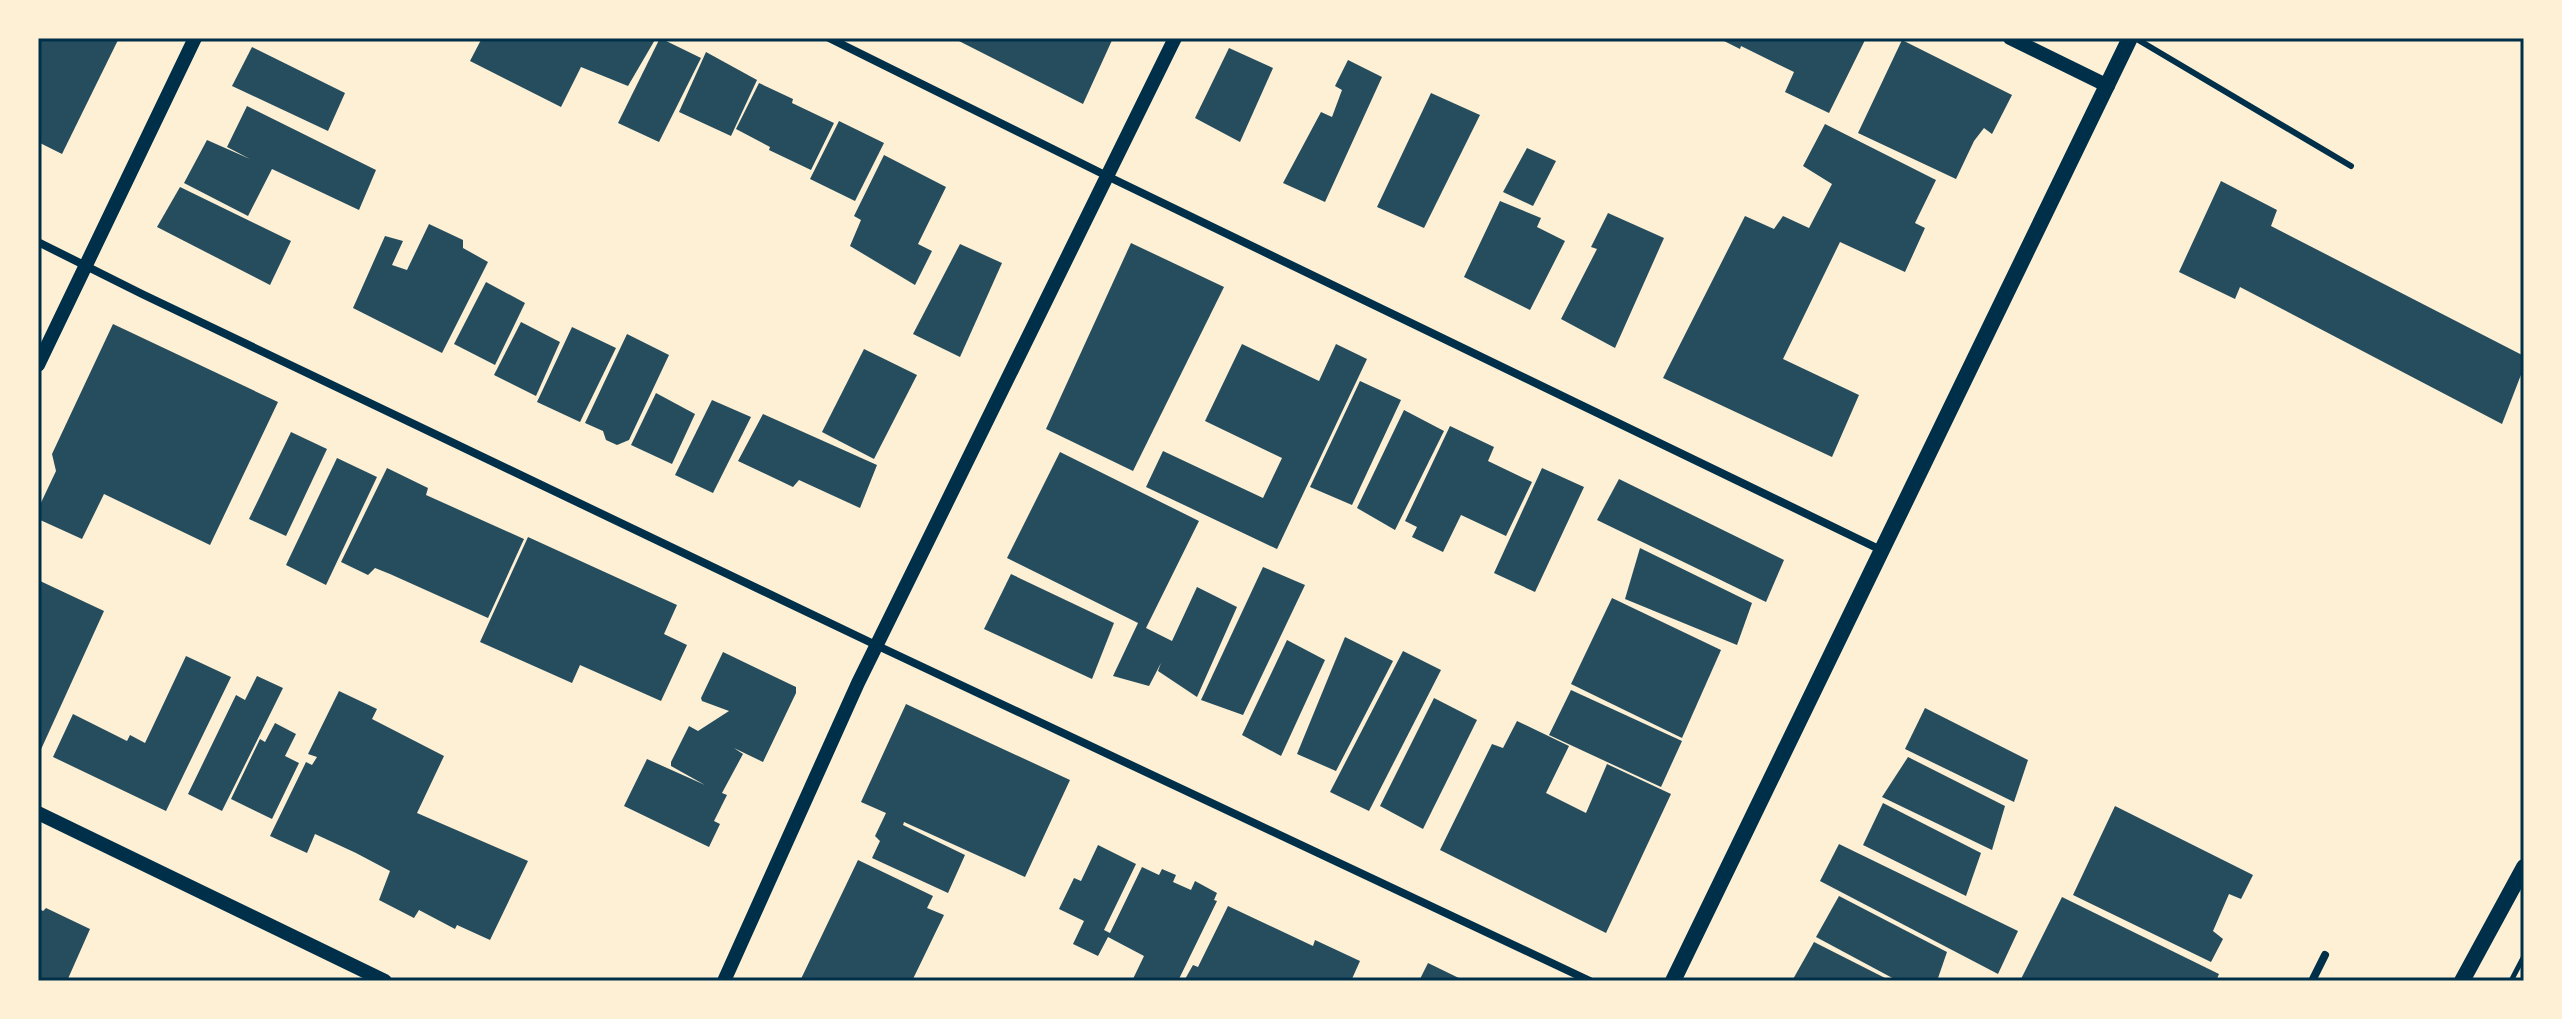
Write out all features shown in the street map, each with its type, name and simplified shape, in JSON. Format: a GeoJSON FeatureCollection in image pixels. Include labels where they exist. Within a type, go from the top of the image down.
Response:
{"type":"FeatureCollection","features":[{"type":"Feature","properties":{"kind":"main road"},"geometry":{"type":"LineString","coordinates":[[1673,981],[2133,38]]}},
{"type":"Feature","properties":{"kind":"main road"},"geometry":{"type":"LineString","coordinates":[[2462,981],[2524,867]]}},
{"type":"Feature","properties":{"kind":"street"},"geometry":{"type":"LineString","coordinates":[[38,365],[195,38]]}},
{"type":"Feature","properties":{"kind":"street"},"geometry":{"type":"LineString","coordinates":[[829,38],[1107,176],[1881,550]]}},
{"type":"Feature","properties":{"kind":"street"},"geometry":{"type":"LineString","coordinates":[[724,981],[858,683],[1175,38]]}},
{"type":"Feature","properties":{"kind":"street"},"geometry":{"type":"LineString","coordinates":[[2010,38],[2108,86]]}},
{"type":"Feature","properties":{"kind":"street"},"geometry":{"type":"LineString","coordinates":[[38,242],[878,646],[1590,981]]}},
{"type":"Feature","properties":{"kind":"street"},"geometry":{"type":"LineString","coordinates":[[38,813],[385,981]]}},
{"type":"Feature","properties":{"kind":"street"},"geometry":{"type":"LineString","coordinates":[[2312,981],[2325,955]]}},
{"type":"Feature","properties":{"kind":"lane"},"geometry":{"type":"LineString","coordinates":[[2133,38],[2351,166]]}},
{"type":"Feature","properties":{"kind":"path"},"geometry":{"type":"LineString","coordinates":[[2511,981],[2524,956]]}},
{"type":"Feature","properties":{"kind":"building"},"geometry":{"type":"Polygon","coordinates":[[[38,38],[119,38],[62,154],[38,142],[38,38]]]}},
{"type":"Feature","properties":{"kind":"building"},"geometry":{"type":"Polygon","coordinates":[[[482,38],[656,38],[628,86],[581,67],[561,107],[470,61],[482,38]]]}},
{"type":"Feature","properties":{"kind":"building"},"geometry":{"type":"Polygon","coordinates":[[[660,38],[701,58],[659,142],[618,123],[660,38]]]}},
{"type":"Feature","properties":{"kind":"building"},"geometry":{"type":"Polygon","coordinates":[[[953,38],[1113,38],[1083,104],[953,38]]]}},
{"type":"Feature","properties":{"kind":"building"},"geometry":{"type":"Polygon","coordinates":[[[1718,38],[1866,38],[1829,113],[1785,92],[1794,72],[1718,38]]]}},
{"type":"Feature","properties":{"kind":"building"},"geometry":{"type":"Polygon","coordinates":[[[1902,40],[2012,95],[1992,134],[1984,128],[1974,141],[1956,179],[1858,133],[1902,40]]]}},
{"type":"Feature","properties":{"kind":"building"},"geometry":{"type":"Polygon","coordinates":[[[252,47],[345,93],[328,131],[232,86],[252,47]]]}},
{"type":"Feature","properties":{"kind":"building"},"geometry":{"type":"Polygon","coordinates":[[[1229,48],[1273,68],[1240,142],[1195,118],[1229,48]]]}},
{"type":"Feature","properties":{"kind":"building"},"geometry":{"type":"Polygon","coordinates":[[[706,52],[757,80],[731,136],[679,112],[706,52]]]}},
{"type":"Feature","properties":{"kind":"building"},"geometry":{"type":"Polygon","coordinates":[[[1348,60],[1382,77],[1325,202],[1283,183],[1321,112],[1332,117],[1342,90],[1335,86],[1348,60]]]}},
{"type":"Feature","properties":{"kind":"building"},"geometry":{"type":"Polygon","coordinates":[[[759,83],[834,123],[811,170],[769,150],[770,147],[736,129],[759,83]]]}},
{"type":"Feature","properties":{"kind":"building"},"geometry":{"type":"Polygon","coordinates":[[[1431,93],[1480,115],[1424,228],[1377,207],[1431,93]]]}},
{"type":"Feature","properties":{"kind":"building"},"geometry":{"type":"Polygon","coordinates":[[[247,106],[376,170],[359,210],[272,169],[248,216],[184,183],[207,140],[250,159],[227,147],[247,106]]]}},
{"type":"Feature","properties":{"kind":"building"},"geometry":{"type":"Polygon","coordinates":[[[839,121],[884,143],[855,201],[810,179],[839,121]]]}},
{"type":"Feature","properties":{"kind":"building"},"geometry":{"type":"Polygon","coordinates":[[[1825,124],[1936,180],[1915,223],[1925,228],[1905,272],[1840,242],[1783,359],[1859,395],[1832,457],[1663,378],[1745,216],[1774,229],[1783,216],[1809,228],[1832,184],[1803,166],[1825,124]]]}},
{"type":"Feature","properties":{"kind":"building"},"geometry":{"type":"Polygon","coordinates":[[[1527,148],[1556,161],[1533,206],[1503,192],[1527,148]]]}},
{"type":"Feature","properties":{"kind":"building"},"geometry":{"type":"Polygon","coordinates":[[[884,155],[946,187],[918,244],[932,251],[915,285],[850,246],[861,220],[854,216],[884,155]]]}},
{"type":"Feature","properties":{"kind":"building"},"geometry":{"type":"Polygon","coordinates":[[[2221,181],[2277,210],[2271,226],[2524,356],[2524,367],[2502,424],[2240,287],[2235,299],[2179,272],[2221,181]]]}},
{"type":"Feature","properties":{"kind":"building"},"geometry":{"type":"Polygon","coordinates":[[[180,187],[291,241],[270,285],[157,227],[180,187]]]}},
{"type":"Feature","properties":{"kind":"building"},"geometry":{"type":"Polygon","coordinates":[[[1500,201],[1541,218],[1537,227],[1565,241],[1530,310],[1464,277],[1500,201]]]}},
{"type":"Feature","properties":{"kind":"building"},"geometry":{"type":"Polygon","coordinates":[[[1608,213],[1664,238],[1615,348],[1561,319],[1597,249],[1591,247],[1608,213]]]}},
{"type":"Feature","properties":{"kind":"building"},"geometry":{"type":"Polygon","coordinates":[[[429,224],[463,240],[463,248],[488,262],[442,353],[353,308],[385,236],[403,241],[392,265],[407,270],[429,224]]]}},
{"type":"Feature","properties":{"kind":"building"},"geometry":{"type":"Polygon","coordinates":[[[1131,243],[1224,287],[1133,471],[1046,429],[1131,243]]]}},
{"type":"Feature","properties":{"kind":"building"},"geometry":{"type":"Polygon","coordinates":[[[960,244],[1002,263],[960,357],[913,334],[960,244]]]}},
{"type":"Feature","properties":{"kind":"building"},"geometry":{"type":"Polygon","coordinates":[[[486,282],[525,303],[495,365],[454,344],[486,282]]]}},
{"type":"Feature","properties":{"kind":"building"},"geometry":{"type":"Polygon","coordinates":[[[521,322],[560,342],[536,396],[494,375],[521,322]]]}},
{"type":"Feature","properties":{"kind":"building"},"geometry":{"type":"Polygon","coordinates":[[[113,324],[278,402],[210,545],[104,494],[82,539],[38,519],[38,509],[56,471],[52,454],[113,324]]]}},
{"type":"Feature","properties":{"kind":"building"},"geometry":{"type":"Polygon","coordinates":[[[572,327],[616,348],[580,422],[537,402],[572,327]]]}},
{"type":"Feature","properties":{"kind":"building"},"geometry":{"type":"Polygon","coordinates":[[[627,334],[669,355],[629,440],[617,445],[606,440],[603,431],[585,423],[627,334]]]}},
{"type":"Feature","properties":{"kind":"building"},"geometry":{"type":"Polygon","coordinates":[[[1242,344],[1319,381],[1336,344],[1367,359],[1277,549],[1146,487],[1163,451],[1263,498],[1282,458],[1205,421],[1242,344]]]}},
{"type":"Feature","properties":{"kind":"building"},"geometry":{"type":"Polygon","coordinates":[[[864,349],[917,375],[874,459],[822,432],[864,349]]]}},
{"type":"Feature","properties":{"kind":"building"},"geometry":{"type":"Polygon","coordinates":[[[1360,381],[1401,400],[1352,505],[1310,487],[1360,381]]]}},
{"type":"Feature","properties":{"kind":"building"},"geometry":{"type":"Polygon","coordinates":[[[656,393],[695,414],[672,464],[631,445],[656,393]]]}},
{"type":"Feature","properties":{"kind":"building"},"geometry":{"type":"Polygon","coordinates":[[[712,400],[751,417],[713,493],[675,475],[712,400]]]}},
{"type":"Feature","properties":{"kind":"building"},"geometry":{"type":"Polygon","coordinates":[[[1404,410],[1444,431],[1395,530],[1357,508],[1404,410]]]}},
{"type":"Feature","properties":{"kind":"building"},"geometry":{"type":"Polygon","coordinates":[[[763,414],[877,465],[860,508],[799,480],[793,487],[738,461],[763,414]]]}},
{"type":"Feature","properties":{"kind":"building"},"geometry":{"type":"Polygon","coordinates":[[[1450,426],[1494,447],[1488,461],[1532,482],[1506,536],[1461,515],[1443,552],[1412,537],[1417,527],[1405,521],[1450,426]]]}},
{"type":"Feature","properties":{"kind":"building"},"geometry":{"type":"Polygon","coordinates":[[[291,432],[327,449],[286,536],[249,519],[291,432]]]}},
{"type":"Feature","properties":{"kind":"building"},"geometry":{"type":"Polygon","coordinates":[[[1060,452],[1199,521],[1146,628],[1172,641],[1197,587],[1237,607],[1197,697],[1158,671],[1161,663],[1149,686],[1113,676],[1138,623],[1007,558],[1060,452]]]}},
{"type":"Feature","properties":{"kind":"building"},"geometry":{"type":"Polygon","coordinates":[[[337,458],[377,477],[326,585],[286,565],[337,458]]]}},
{"type":"Feature","properties":{"kind":"building"},"geometry":{"type":"Polygon","coordinates":[[[387,468],[428,488],[426,495],[524,539],[488,618],[375,568],[368,575],[341,562],[387,468]]]}},
{"type":"Feature","properties":{"kind":"building"},"geometry":{"type":"Polygon","coordinates":[[[1542,468],[1584,487],[1535,592],[1494,573],[1542,468]]]}},
{"type":"Feature","properties":{"kind":"building"},"geometry":{"type":"Polygon","coordinates":[[[1619,479],[1784,560],[1766,602],[1597,520],[1619,479]]]}},
{"type":"Feature","properties":{"kind":"building"},"geometry":{"type":"Polygon","coordinates":[[[528,537],[677,605],[664,634],[687,645],[661,701],[580,665],[572,683],[480,642],[528,537]]]}},
{"type":"Feature","properties":{"kind":"building"},"geometry":{"type":"Polygon","coordinates":[[[1640,548],[1752,603],[1737,645],[1625,599],[1640,548]]]}},
{"type":"Feature","properties":{"kind":"building"},"geometry":{"type":"Polygon","coordinates":[[[1263,567],[1305,585],[1243,715],[1201,700],[1263,567]]]}},
{"type":"Feature","properties":{"kind":"building"},"geometry":{"type":"Polygon","coordinates":[[[1011,574],[1114,623],[1092,679],[984,629],[1011,574]]]}},
{"type":"Feature","properties":{"kind":"building"},"geometry":{"type":"Polygon","coordinates":[[[38,580],[104,611],[38,756],[38,580]]]}},
{"type":"Feature","properties":{"kind":"building"},"geometry":{"type":"Polygon","coordinates":[[[1612,598],[1721,650],[1682,738],[1571,684],[1612,598]]]}},
{"type":"Feature","properties":{"kind":"building"},"geometry":{"type":"Polygon","coordinates":[[[1345,637],[1393,661],[1336,771],[1297,754],[1345,637]]]}},
{"type":"Feature","properties":{"kind":"building"},"geometry":{"type":"Polygon","coordinates":[[[1287,640],[1325,660],[1281,756],[1242,735],[1287,640]]]}},
{"type":"Feature","properties":{"kind":"building"},"geometry":{"type":"Polygon","coordinates":[[[1403,651],[1441,670],[1369,811],[1330,792],[1403,651]]]}},
{"type":"Feature","properties":{"kind":"building"},"geometry":{"type":"Polygon","coordinates":[[[723,652],[796,687],[796,693],[763,762],[734,748],[743,754],[722,793],[727,795],[714,821],[720,824],[709,847],[624,806],[647,759],[705,785],[671,766],[671,762],[689,726],[698,731],[729,711],[701,698],[723,652]]]}},
{"type":"Feature","properties":{"kind":"building"},"geometry":{"type":"Polygon","coordinates":[[[186,656],[231,677],[166,811],[53,757],[73,714],[127,741],[130,735],[145,743],[186,656]]]}},
{"type":"Feature","properties":{"kind":"building"},"geometry":{"type":"Polygon","coordinates":[[[257,676],[283,688],[222,811],[188,794],[236,695],[245,700],[257,676]]]}},
{"type":"Feature","properties":{"kind":"building"},"geometry":{"type":"Polygon","coordinates":[[[1571,690],[1682,741],[1661,787],[1549,735],[1571,690]]]}},
{"type":"Feature","properties":{"kind":"building"},"geometry":{"type":"Polygon","coordinates":[[[339,691],[377,709],[372,719],[444,756],[417,813],[528,861],[490,940],[457,925],[455,929],[419,910],[414,918],[379,900],[390,871],[356,853],[315,834],[307,853],[270,836],[306,762],[312,765],[317,757],[308,754],[339,691]]]}},
{"type":"Feature","properties":{"kind":"building"},"geometry":{"type":"Polygon","coordinates":[[[1434,698],[1477,720],[1423,829],[1380,806],[1434,698]]]}},
{"type":"Feature","properties":{"kind":"building"},"geometry":{"type":"Polygon","coordinates":[[[906,704],[1070,780],[1025,877],[904,822],[903,825],[965,855],[948,893],[872,858],[880,841],[875,836],[886,813],[861,802],[906,704]]]}},
{"type":"Feature","properties":{"kind":"building"},"geometry":{"type":"Polygon","coordinates":[[[1925,708],[2028,760],[2014,802],[1905,749],[1925,708]]]}},
{"type":"Feature","properties":{"kind":"building"},"geometry":{"type":"Polygon","coordinates":[[[1517,721],[1569,746],[1546,793],[1586,813],[1607,764],[1671,794],[1606,933],[1440,850],[1492,744],[1503,748],[1517,721]]]}},
{"type":"Feature","properties":{"kind":"building"},"geometry":{"type":"Polygon","coordinates":[[[275,723],[296,734],[285,756],[299,763],[272,819],[231,799],[260,739],[265,742],[275,723]]]}},
{"type":"Feature","properties":{"kind":"building"},"geometry":{"type":"Polygon","coordinates":[[[1908,757],[2005,806],[1992,850],[1882,797],[1908,757]]]}},
{"type":"Feature","properties":{"kind":"building"},"geometry":{"type":"Polygon","coordinates":[[[1883,803],[1981,853],[1966,896],[1863,845],[1883,803]]]}},
{"type":"Feature","properties":{"kind":"building"},"geometry":{"type":"Polygon","coordinates":[[[2115,806],[2253,875],[2241,899],[2229,894],[2213,931],[2223,939],[2211,962],[2073,895],[2115,806]]]}},
{"type":"Feature","properties":{"kind":"building"},"geometry":{"type":"Polygon","coordinates":[[[1839,844],[2018,931],[1998,974],[1820,881],[1839,844]]]}},
{"type":"Feature","properties":{"kind":"building"},"geometry":{"type":"Polygon","coordinates":[[[1098,845],[1136,864],[1104,930],[1110,933],[1142,867],[1159,875],[1162,869],[1176,875],[1173,882],[1191,890],[1195,881],[1217,893],[1214,900],[1217,901],[1178,981],[1132,981],[1144,956],[1108,937],[1098,956],[1073,944],[1084,921],[1059,909],[1074,878],[1081,881],[1098,845]]]}},
{"type":"Feature","properties":{"kind":"building"},"geometry":{"type":"Polygon","coordinates":[[[858,860],[933,896],[927,908],[944,915],[912,981],[800,981],[858,860]]]}},
{"type":"Feature","properties":{"kind":"building"},"geometry":{"type":"Polygon","coordinates":[[[1839,896],[1947,952],[1937,981],[1898,981],[1816,937],[1839,896]]]}},
{"type":"Feature","properties":{"kind":"building"},"geometry":{"type":"Polygon","coordinates":[[[2062,897],[2219,974],[2216,981],[2020,981],[2062,897]]]}},
{"type":"Feature","properties":{"kind":"building"},"geometry":{"type":"Polygon","coordinates":[[[1228,906],[1313,946],[1315,940],[1360,961],[1351,981],[1184,981],[1193,965],[1198,967],[1228,906]]]}},
{"type":"Feature","properties":{"kind":"building"},"geometry":{"type":"Polygon","coordinates":[[[38,908],[43,911],[46,908],[90,929],[67,981],[38,981],[38,908]]]}},
{"type":"Feature","properties":{"kind":"building"},"geometry":{"type":"Polygon","coordinates":[[[1814,942],[1891,981],[1792,981],[1814,942]]]}},
{"type":"Feature","properties":{"kind":"building"},"geometry":{"type":"Polygon","coordinates":[[[1428,963],[1465,981],[1419,981],[1428,963]]]}}]}
